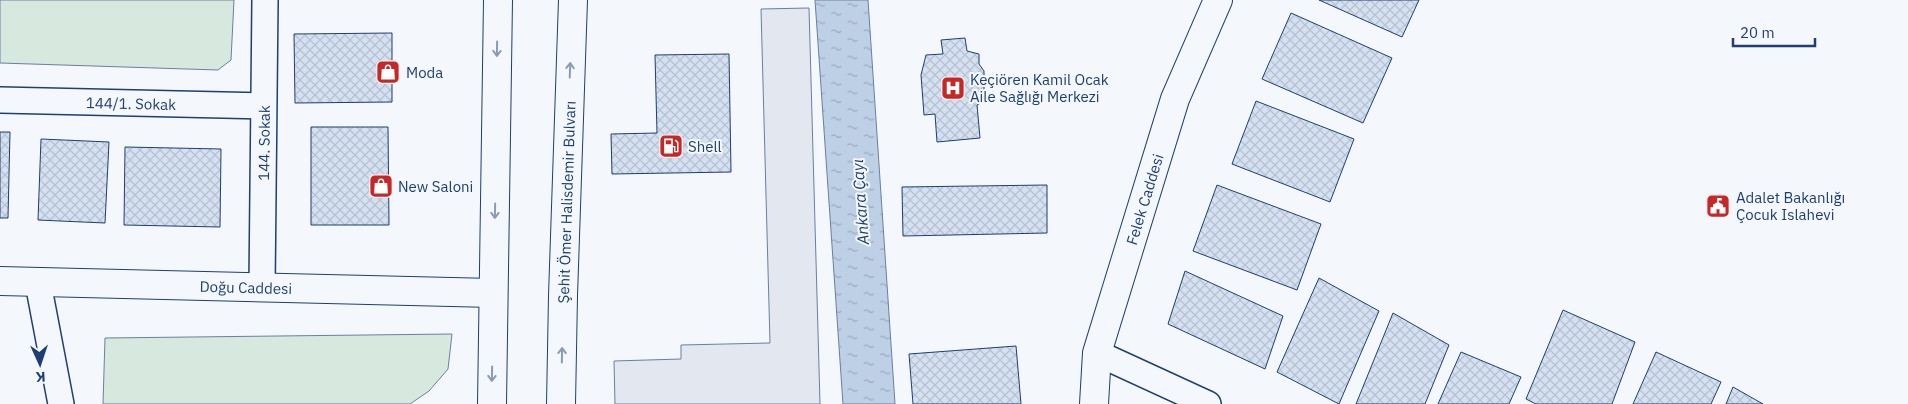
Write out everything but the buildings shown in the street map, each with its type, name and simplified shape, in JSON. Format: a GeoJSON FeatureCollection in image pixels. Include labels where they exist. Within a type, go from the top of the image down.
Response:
{"type":"FeatureCollection","features":[{"type":"Feature","properties":{"kind":"main road"},"geometry":{"type":"LineString","coordinates":[[492,404],[498,0]]}},
{"type":"Feature","properties":{"kind":"main road","name":"Şehit Ömer Halisdemir Bulvarı"},"geometry":{"type":"LineString","coordinates":[[561,404],[573,0]]}},
{"type":"Feature","properties":{"kind":"main road","name":"Felek Caddesi"},"geometry":{"type":"LineString","coordinates":[[1094,404],[1097,353],[1175,99],[1218,0]]}},
{"type":"Feature","properties":{"kind":"main road","name":"Doğu Caddesi"},"geometry":{"type":"LineString","coordinates":[[0,281],[494,293]]}},
{"type":"Feature","properties":{"kind":"street","name":"144. Sokak"},"geometry":{"type":"LineString","coordinates":[[262,287],[265,0]]}},
{"type":"Feature","properties":{"kind":"street","name":"144/1. Sokak"},"geometry":{"type":"LineString","coordinates":[[0,100],[264,106]]}},
{"type":"Feature","properties":{"kind":"street"},"geometry":{"type":"LineString","coordinates":[[38,282],[61,404]]}},
{"type":"Feature","properties":{"kind":"street"},"geometry":{"type":"LineString","coordinates":[[1097,353],[1208,404]]}},
{"type":"Feature","properties":{"kind":"shaded area"},"geometry":{"type":"Polygon","coordinates":[[[0,0],[234,0],[231,60],[218,70],[0,63],[0,0]]]}},
{"type":"Feature","properties":{"kind":"shaded area"},"geometry":{"type":"Polygon","coordinates":[[[809,8],[820,404],[615,404],[614,361],[681,359],[681,345],[770,343],[761,9],[809,8]]]}},
{"type":"Feature","properties":{"kind":"shaded area"},"geometry":{"type":"Polygon","coordinates":[[[452,334],[448,369],[429,391],[410,404],[103,404],[105,338],[452,334]]]}},
{"type":"Feature","properties":{"kind":"water","name":"Ankara Çayı"},"geometry":{"type":"Polygon","coordinates":[[[815,0],[868,0],[895,404],[843,404],[815,0]]]}},
{"type":"Feature","properties":{"kind":"place","name":"Moda"},"geometry":{"type":"Point","coordinates":[388,72]}},
{"type":"Feature","properties":{"kind":"place","name":"Keçiören Kamil Ocak Aile Sağlığı Merkezi"},"geometry":{"type":"Point","coordinates":[953,88]}},
{"type":"Feature","properties":{"kind":"place","name":"Shell"},"geometry":{"type":"Point","coordinates":[671,146]}},
{"type":"Feature","properties":{"kind":"place","name":"New Saloni"},"geometry":{"type":"Point","coordinates":[381,186]}},
{"type":"Feature","properties":{"kind":"place","name":"Adalet Bakanlığı Çocuk Islahevi"},"geometry":{"type":"Point","coordinates":[1718,206]}}]}
